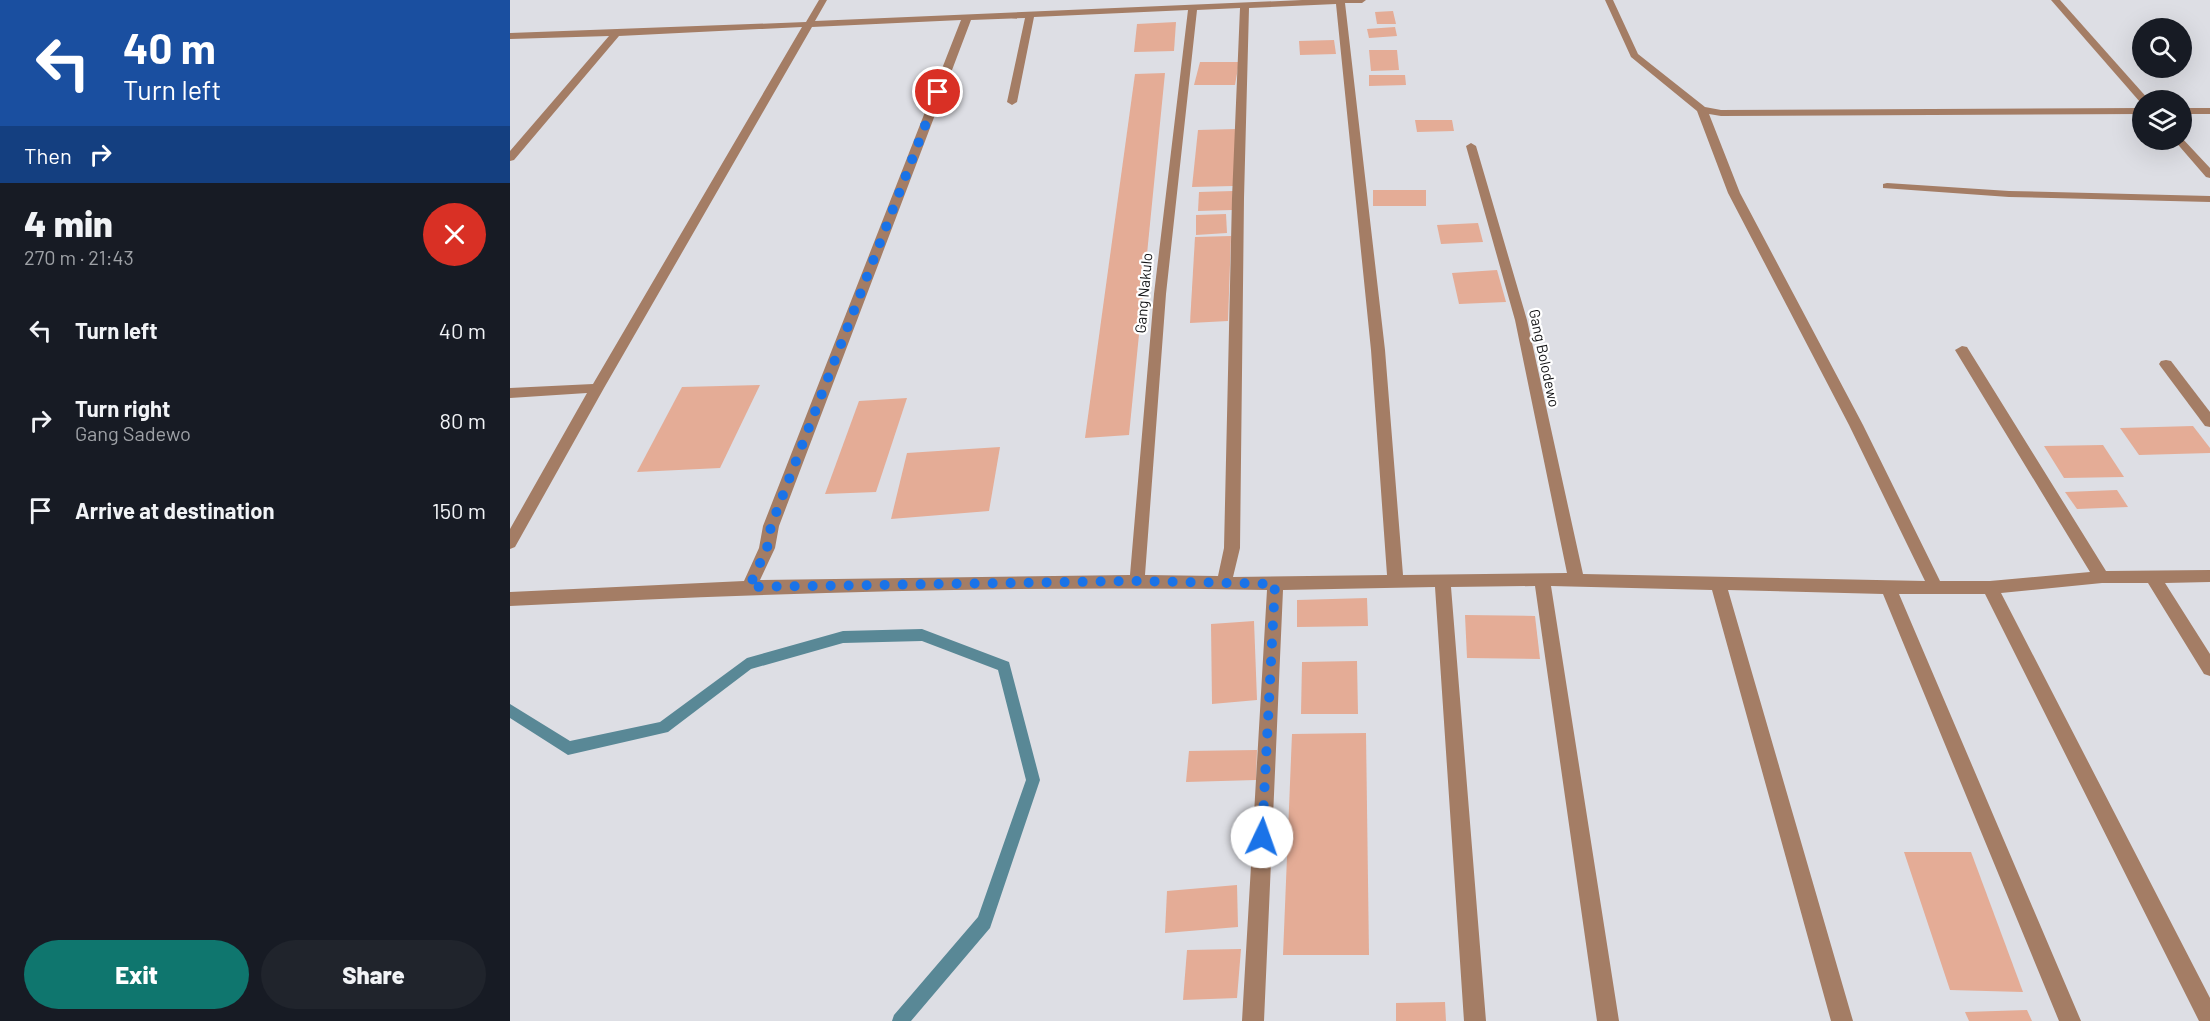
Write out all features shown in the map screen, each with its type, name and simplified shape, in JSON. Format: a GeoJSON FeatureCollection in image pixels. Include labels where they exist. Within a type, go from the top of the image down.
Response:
{"type":"FeatureCollection","features":[{"type":"Feature","properties":{"kind":"street"},"geometry":{"type":"LineString","coordinates":[[510,543],[597,387],[823,0]]}},
{"type":"Feature","properties":{"kind":"street"},"geometry":{"type":"LineString","coordinates":[[510,36],[1362,0]]}},
{"type":"Feature","properties":{"kind":"street"},"geometry":{"type":"LineString","coordinates":[[1609,0],[1634,55],[1702,110],[1734,193],[1856,425],[1935,586]]}},
{"type":"Feature","properties":{"kind":"street"},"geometry":{"type":"LineString","coordinates":[[2055,0],[2135,90]]}},
{"type":"Feature","properties":{"kind":"street"},"geometry":{"type":"LineString","coordinates":[[1340,1],[1378,350],[1395,580]]}},
{"type":"Feature","properties":{"kind":"street"},"geometry":{"type":"LineString","coordinates":[[1224,583],[1232,548],[1238,198],[1245,6]]}},
{"type":"Feature","properties":{"kind":"street","name":"Gang Nakulo"},"geometry":{"type":"LineString","coordinates":[[1137,581],[1168,198],[1192,8]]}},
{"type":"Feature","properties":{"kind":"street"},"geometry":{"type":"LineString","coordinates":[[1012,102],[1030,14]]}},
{"type":"Feature","properties":{"kind":"street"},"geometry":{"type":"LineString","coordinates":[[749,587],[767,548],[771,526],[962,27],[968,17]]}},
{"type":"Feature","properties":{"kind":"street"},"geometry":{"type":"LineString","coordinates":[[510,158],[616,33]]}},
{"type":"Feature","properties":{"kind":"street"},"geometry":{"type":"LineString","coordinates":[[1702,110],[1744,113],[2132,111]]}},
{"type":"Feature","properties":{"kind":"street"},"geometry":{"type":"LineString","coordinates":[[2192,111],[2210,111]]}},
{"type":"Feature","properties":{"kind":"street","name":"Gang Bolodewo"},"geometry":{"type":"LineString","coordinates":[[1471,146],[1521,320],[1576,580]]}},
{"type":"Feature","properties":{"kind":"street"},"geometry":{"type":"LineString","coordinates":[[2188,150],[2210,175]]}},
{"type":"Feature","properties":{"kind":"street"},"geometry":{"type":"LineString","coordinates":[[1887,186],[2009,194],[2210,199]]}},
{"type":"Feature","properties":{"kind":"street"},"geometry":{"type":"LineString","coordinates":[[1962,350],[2102,578]]}},
{"type":"Feature","properties":{"kind":"street"},"geometry":{"type":"LineString","coordinates":[[2166,364],[2210,422]]}},
{"type":"Feature","properties":{"kind":"street"},"geometry":{"type":"LineString","coordinates":[[510,393],[597,387]]}},
{"type":"Feature","properties":{"kind":"street"},"geometry":{"type":"LineString","coordinates":[[2152,576],[2210,669]]}},
{"type":"Feature","properties":{"kind":"street"},"geometry":{"type":"LineString","coordinates":[[510,599],[749,587],[1137,581],[1275,584],[1542,579],[1887,588],[1990,587],[2102,578],[2210,576]]}},
{"type":"Feature","properties":{"kind":"street"},"geometry":{"type":"LineString","coordinates":[[1542,579],[1608,1021]]}},
{"type":"Feature","properties":{"kind":"street"},"geometry":{"type":"LineString","coordinates":[[1443,581],[1475,1021]]}},
{"type":"Feature","properties":{"kind":"street"},"geometry":{"type":"LineString","coordinates":[[1253,1021],[1275,584]]}},
{"type":"Feature","properties":{"kind":"street"},"geometry":{"type":"LineString","coordinates":[[1718,584],[1842,1021]]}},
{"type":"Feature","properties":{"kind":"street"},"geometry":{"type":"LineString","coordinates":[[1990,587],[2210,1020]]}},
{"type":"Feature","properties":{"kind":"street"},"geometry":{"type":"LineString","coordinates":[[1887,588],[2070,1021]]}},
{"type":"Feature","properties":{"kind":"building"},"geometry":{"type":"Polygon","coordinates":[[[1393,11],[1396,24],[1377,24],[1375,12],[1393,11]]]}},
{"type":"Feature","properties":{"kind":"building"},"geometry":{"type":"Polygon","coordinates":[[[1176,22],[1174,51],[1134,52],[1137,24],[1176,22]]]}},
{"type":"Feature","properties":{"kind":"building"},"geometry":{"type":"Polygon","coordinates":[[[1395,27],[1397,36],[1369,38],[1367,29],[1395,27]]]}},
{"type":"Feature","properties":{"kind":"building"},"geometry":{"type":"Polygon","coordinates":[[[1334,40],[1336,54],[1300,55],[1299,41],[1334,40]]]}},
{"type":"Feature","properties":{"kind":"building"},"geometry":{"type":"Polygon","coordinates":[[[1369,50],[1397,50],[1399,70],[1371,71],[1369,50]]]}},
{"type":"Feature","properties":{"kind":"building"},"geometry":{"type":"Polygon","coordinates":[[[1200,62],[1239,62],[1235,85],[1194,85],[1200,62]]]}},
{"type":"Feature","properties":{"kind":"building"},"geometry":{"type":"Polygon","coordinates":[[[1165,73],[1129,435],[1085,438],[1135,74],[1165,73]]]}},
{"type":"Feature","properties":{"kind":"building"},"geometry":{"type":"Polygon","coordinates":[[[1369,75],[1405,75],[1406,85],[1369,86],[1369,75]]]}},
{"type":"Feature","properties":{"kind":"building"},"geometry":{"type":"Polygon","coordinates":[[[1415,120],[1452,120],[1454,131],[1417,132],[1415,120]]]}},
{"type":"Feature","properties":{"kind":"building"},"geometry":{"type":"Polygon","coordinates":[[[1237,129],[1233,186],[1192,187],[1198,130],[1237,129]]]}},
{"type":"Feature","properties":{"kind":"building"},"geometry":{"type":"Polygon","coordinates":[[[1373,190],[1426,190],[1426,206],[1373,206],[1373,190]]]}},
{"type":"Feature","properties":{"kind":"building"},"geometry":{"type":"Polygon","coordinates":[[[1233,191],[1232,210],[1198,211],[1199,192],[1233,191]]]}},
{"type":"Feature","properties":{"kind":"building"},"geometry":{"type":"Polygon","coordinates":[[[1226,214],[1227,233],[1196,235],[1196,215],[1226,214]]]}},
{"type":"Feature","properties":{"kind":"building"},"geometry":{"type":"Polygon","coordinates":[[[1478,223],[1483,242],[1441,244],[1437,225],[1478,223]]]}},
{"type":"Feature","properties":{"kind":"building"},"geometry":{"type":"Polygon","coordinates":[[[1231,236],[1228,321],[1190,323],[1195,237],[1231,236]]]}},
{"type":"Feature","properties":{"kind":"building"},"geometry":{"type":"Polygon","coordinates":[[[1497,270],[1506,302],[1459,304],[1452,273],[1497,270]]]}},
{"type":"Feature","properties":{"kind":"building"},"geometry":{"type":"Polygon","coordinates":[[[760,385],[720,468],[637,472],[682,387],[760,385]]]}},
{"type":"Feature","properties":{"kind":"building"},"geometry":{"type":"Polygon","coordinates":[[[907,398],[876,492],[825,494],[859,401],[907,398]]]}},
{"type":"Feature","properties":{"kind":"building"},"geometry":{"type":"Polygon","coordinates":[[[2193,426],[2210,448],[2210,453],[2139,455],[2120,428],[2193,426]]]}},
{"type":"Feature","properties":{"kind":"building"},"geometry":{"type":"Polygon","coordinates":[[[2103,445],[2124,477],[2064,478],[2044,446],[2103,445]]]}},
{"type":"Feature","properties":{"kind":"building"},"geometry":{"type":"Polygon","coordinates":[[[1000,447],[989,511],[891,519],[907,453],[1000,447]]]}},
{"type":"Feature","properties":{"kind":"building"},"geometry":{"type":"Polygon","coordinates":[[[2117,490],[2128,507],[2077,509],[2065,492],[2117,490]]]}},
{"type":"Feature","properties":{"kind":"building"},"geometry":{"type":"Polygon","coordinates":[[[1367,598],[1368,626],[1297,627],[1297,600],[1367,598]]]}},
{"type":"Feature","properties":{"kind":"building"},"geometry":{"type":"Polygon","coordinates":[[[1465,615],[1535,616],[1540,659],[1467,658],[1465,615]]]}},
{"type":"Feature","properties":{"kind":"building"},"geometry":{"type":"Polygon","coordinates":[[[1254,621],[1257,700],[1212,704],[1211,624],[1254,621]]]}},
{"type":"Feature","properties":{"kind":"building"},"geometry":{"type":"Polygon","coordinates":[[[1357,661],[1358,714],[1301,714],[1302,662],[1357,661]]]}},
{"type":"Feature","properties":{"kind":"building"},"geometry":{"type":"Polygon","coordinates":[[[1366,733],[1369,955],[1283,955],[1292,734],[1366,733]]]}},
{"type":"Feature","properties":{"kind":"building"},"geometry":{"type":"Polygon","coordinates":[[[1257,750],[1256,780],[1186,782],[1189,751],[1257,750]]]}},
{"type":"Feature","properties":{"kind":"building"},"geometry":{"type":"Polygon","coordinates":[[[1904,852],[1971,852],[2023,992],[1950,990],[1904,852]]]}},
{"type":"Feature","properties":{"kind":"building"},"geometry":{"type":"Polygon","coordinates":[[[1237,885],[1238,927],[1165,933],[1167,891],[1237,885]]]}},
{"type":"Feature","properties":{"kind":"building"},"geometry":{"type":"Polygon","coordinates":[[[1241,949],[1237,998],[1183,1000],[1187,950],[1241,949]]]}},
{"type":"Feature","properties":{"kind":"building"},"geometry":{"type":"Polygon","coordinates":[[[1445,1002],[1446,1021],[1396,1021],[1396,1003],[1445,1002]]]}},
{"type":"Feature","properties":{"kind":"building"},"geometry":{"type":"Polygon","coordinates":[[[2027,1010],[2032,1021],[1969,1021],[1965,1012],[2027,1010]]]}},
{"type":"Feature","properties":{"kind":"waterway"},"geometry":{"type":"LineString","coordinates":[[510,710],[568,748],[663,728],[747,664],[843,637],[922,635],[1004,666],[1033,780],[984,922],[900,1021]]}},
{"type":"Feature","properties":{"kind":"route"},"geometry":{"type":"LineString","coordinates":[[938,92],[771,526],[767,548],[749,587],[1137,581],[1275,584],[1262,837]]}}]}
